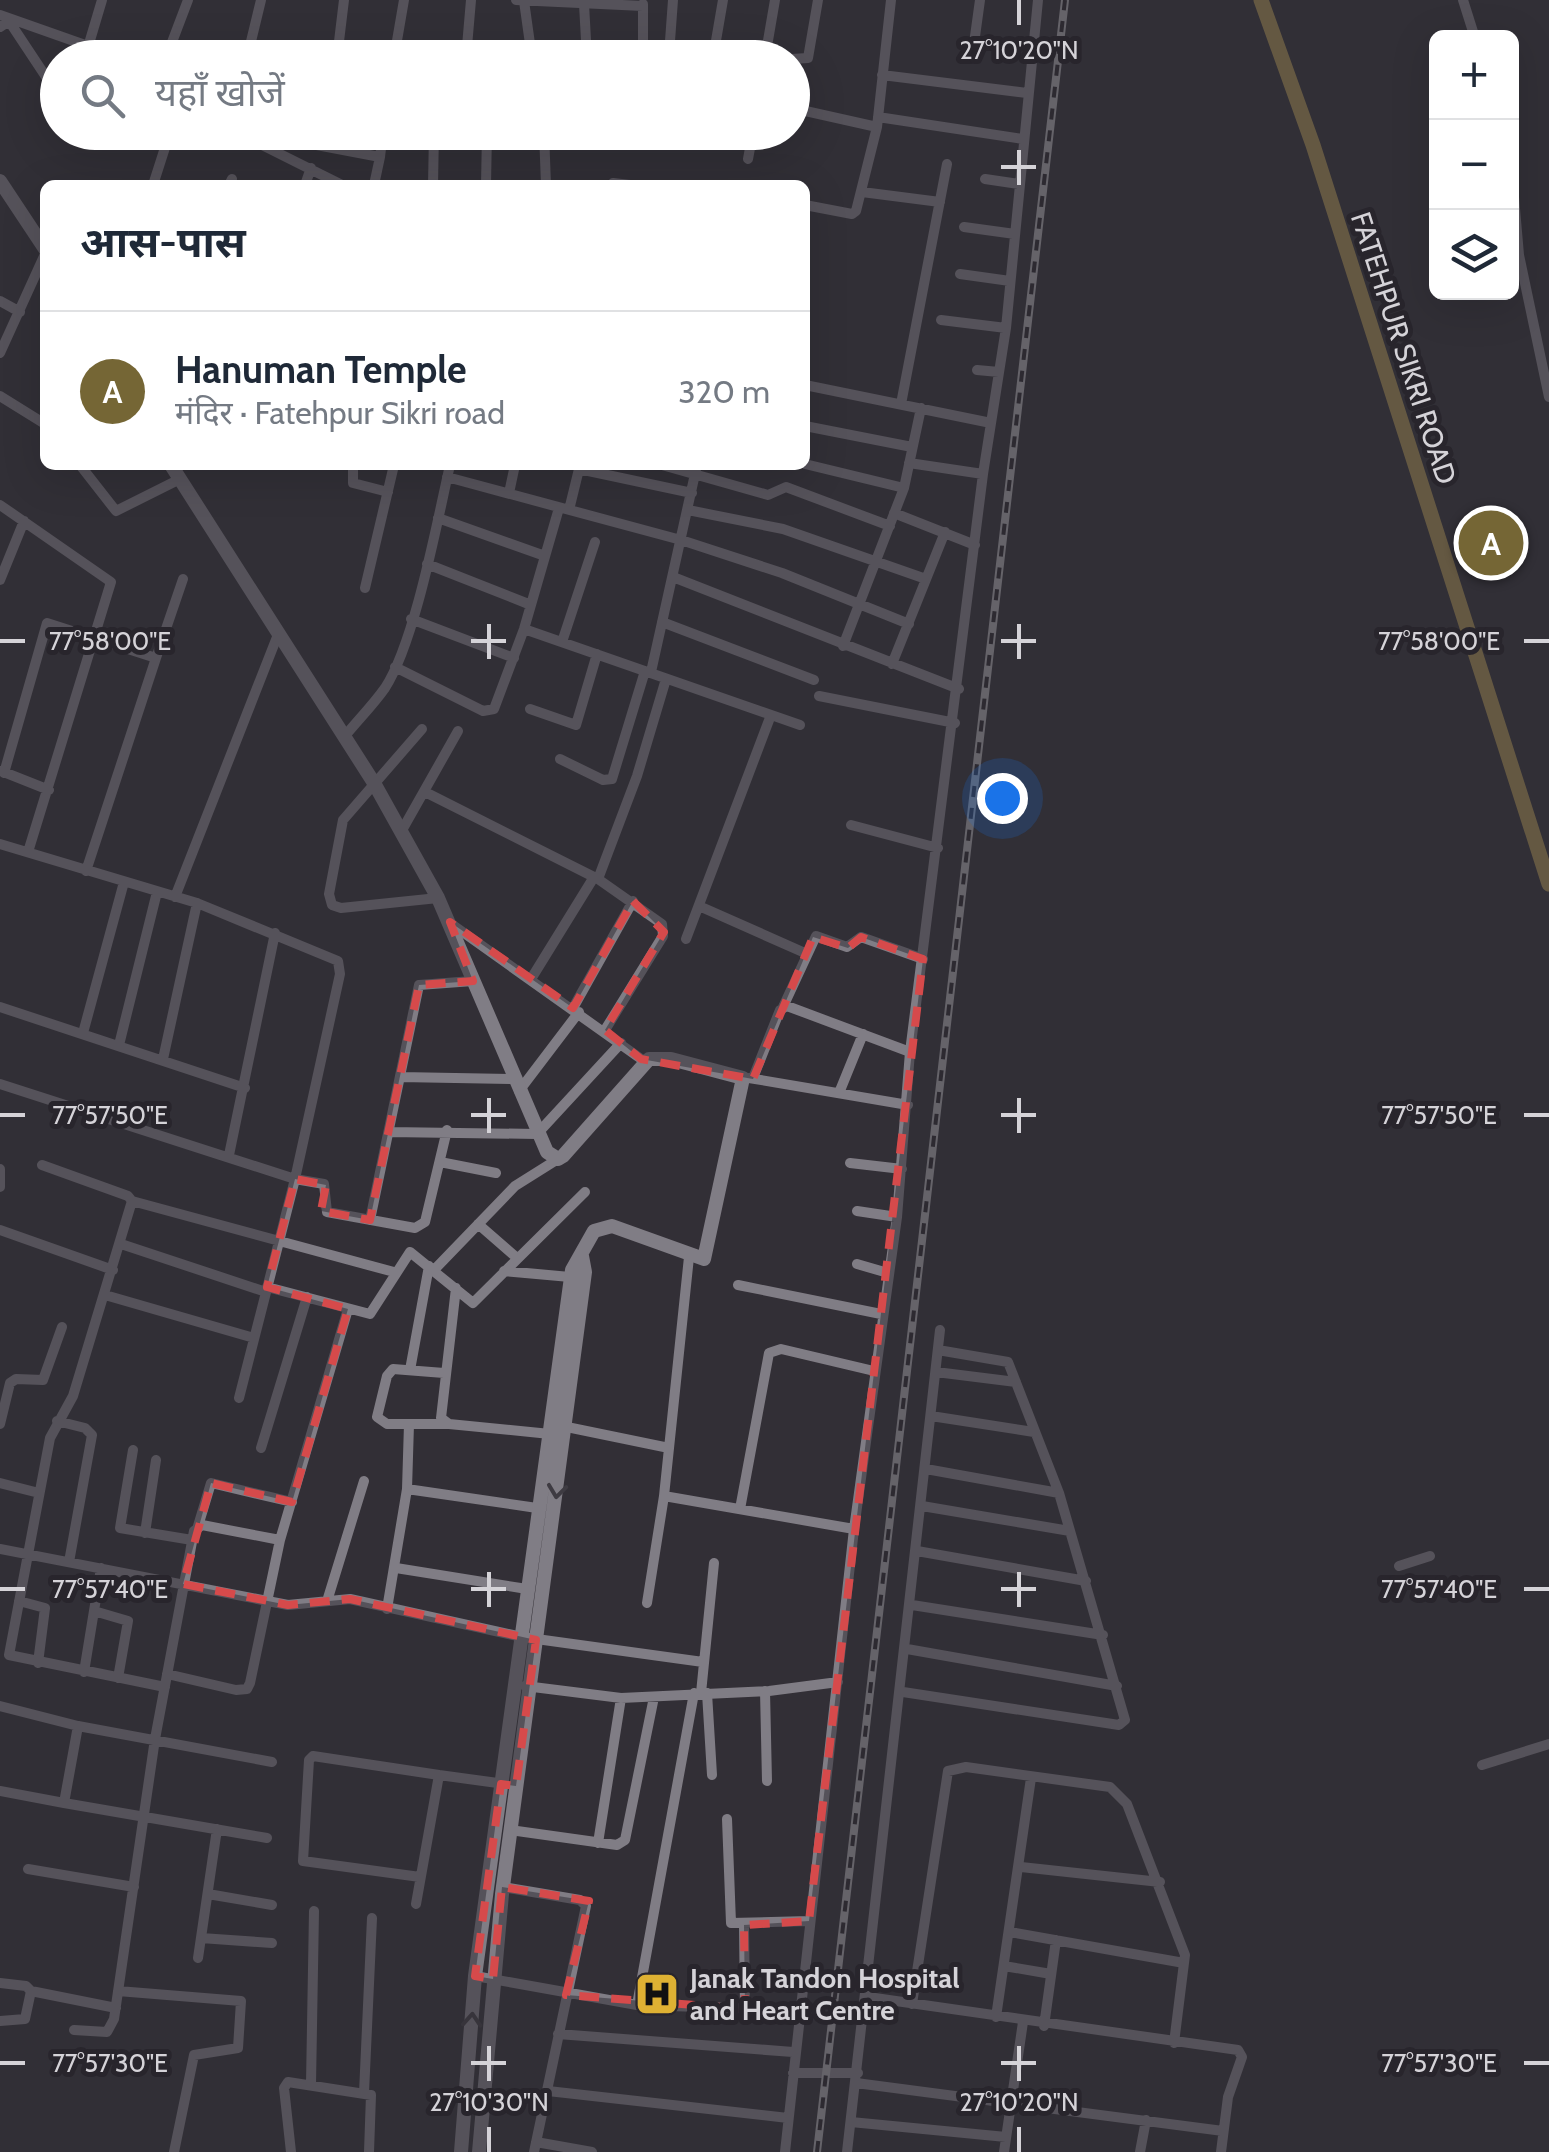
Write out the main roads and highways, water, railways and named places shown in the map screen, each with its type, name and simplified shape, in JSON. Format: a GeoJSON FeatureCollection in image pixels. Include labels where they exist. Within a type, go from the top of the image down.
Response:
{"type":"FeatureCollection","features":[{"type":"Feature","properties":{"kind":"main road","name":"FATEHPUR SIKRI ROAD"},"geometry":{"type":"LineString","coordinates":[[1262,0],[1313,145],[1549,884]]}},
{"type":"Feature","properties":{"kind":"railway"},"geometry":{"type":"LineString","coordinates":[[817,2152],[1065,0]]}},
{"type":"Feature","properties":{"kind":"place","name":"Hanuman Temple"},"geometry":{"type":"Point","coordinates":[1491,543]}},
{"type":"Feature","properties":{"kind":"place","name":"Janak Tandon Hospital and Heart Centre"},"geometry":{"type":"Point","coordinates":[657,1994]}}]}
